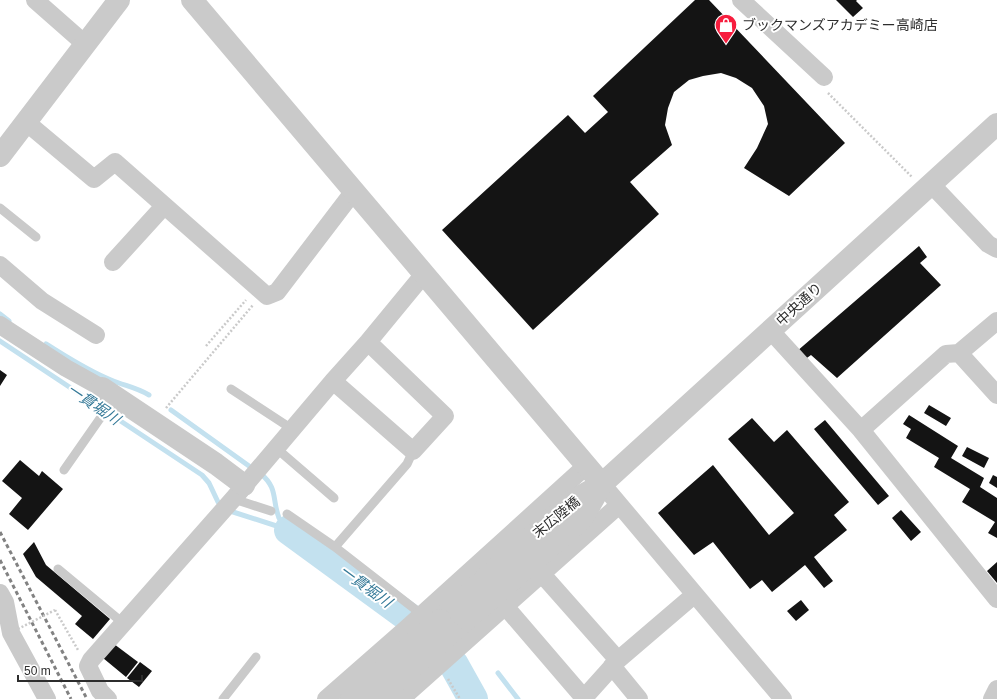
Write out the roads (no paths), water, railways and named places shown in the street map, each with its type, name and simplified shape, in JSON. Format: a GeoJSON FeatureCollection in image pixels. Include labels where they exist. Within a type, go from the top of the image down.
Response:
{"type":"FeatureCollection","features":[{"type":"Feature","properties":{"kind":"street"},"geometry":{"type":"LineString","coordinates":[[35,0],[84,44]]}},
{"type":"Feature","properties":{"kind":"street"},"geometry":{"type":"LineString","coordinates":[[0,156],[119,0]]}},
{"type":"Feature","properties":{"kind":"street"},"geometry":{"type":"LineString","coordinates":[[192,0],[783,699]]}},
{"type":"Feature","properties":{"kind":"street"},"geometry":{"type":"LineString","coordinates":[[742,0],[824,77]]}},
{"type":"Feature","properties":{"kind":"street"},"geometry":{"type":"LineString","coordinates":[[26,122],[94,180],[115,162],[262,291],[277,292],[354,191]]}},
{"type":"Feature","properties":{"kind":"street","name":"中央通り"},"geometry":{"type":"LineString","coordinates":[[602,484],[997,124]]}},
{"type":"Feature","properties":{"kind":"street"},"geometry":{"type":"LineString","coordinates":[[928,187],[988,244],[997,249]]}},
{"type":"Feature","properties":{"kind":"street"},"geometry":{"type":"LineString","coordinates":[[113,262],[164,206]]}},
{"type":"Feature","properties":{"kind":"street"},"geometry":{"type":"LineString","coordinates":[[0,265],[42,301],[96,335]]}},
{"type":"Feature","properties":{"kind":"street"},"geometry":{"type":"LineString","coordinates":[[108,699],[100,691],[88,666],[95,654],[292,430],[424,274]]}},
{"type":"Feature","properties":{"kind":"street"},"geometry":{"type":"LineString","coordinates":[[861,430],[946,354],[959,353],[997,321]]}},
{"type":"Feature","properties":{"kind":"street"},"geometry":{"type":"LineString","coordinates":[[0,325],[109,396],[154,422],[216,464],[239,491]]}},
{"type":"Feature","properties":{"kind":"street"},"geometry":{"type":"LineString","coordinates":[[770,330],[861,430],[997,598]]}},
{"type":"Feature","properties":{"kind":"street"},"geometry":{"type":"LineString","coordinates":[[333,381],[413,451],[445,416],[368,342]]}},
{"type":"Feature","properties":{"kind":"street"},"geometry":{"type":"LineString","coordinates":[[959,353],[997,394]]}},
{"type":"Feature","properties":{"kind":"street"},"geometry":{"type":"LineString","coordinates":[[401,699],[434,636],[586,466]]}},
{"type":"Feature","properties":{"kind":"street","name":"末広陸橋"},"geometry":{"type":"LineString","coordinates":[[376,699],[434,636],[570,502],[602,484]]}},
{"type":"Feature","properties":{"kind":"street"},"geometry":{"type":"LineString","coordinates":[[326,699],[434,636],[505,606],[619,505]]}},
{"type":"Feature","properties":{"kind":"street"},"geometry":{"type":"LineString","coordinates":[[541,573],[615,663],[639,699]]}},
{"type":"Feature","properties":{"kind":"street"},"geometry":{"type":"LineString","coordinates":[[0,593],[5,602],[12,633],[47,699]]}},
{"type":"Feature","properties":{"kind":"street"},"geometry":{"type":"LineString","coordinates":[[505,606],[584,698],[615,663],[694,595]]}},
{"type":"Feature","properties":{"kind":"street","name":"末広陸橋"},"geometry":{"type":"LineString","coordinates":[[351,699],[434,636]]}},
{"type":"Feature","properties":{"kind":"street"},"geometry":{"type":"LineString","coordinates":[[992,699],[997,689]]}},
{"type":"Feature","properties":{"kind":"lane"},"geometry":{"type":"LineString","coordinates":[[0,208],[36,237]]}},
{"type":"Feature","properties":{"kind":"lane"},"geometry":{"type":"LineString","coordinates":[[232,389],[292,430]]}},
{"type":"Feature","properties":{"kind":"lane"},"geometry":{"type":"LineString","coordinates":[[64,470],[100,420],[109,396]]}},
{"type":"Feature","properties":{"kind":"lane"},"geometry":{"type":"LineString","coordinates":[[276,448],[334,498]]}},
{"type":"Feature","properties":{"kind":"lane"},"geometry":{"type":"LineString","coordinates":[[335,547],[407,464],[413,451]]}},
{"type":"Feature","properties":{"kind":"lane"},"geometry":{"type":"LineString","coordinates":[[239,491],[240,501],[271,511]]}},
{"type":"Feature","properties":{"kind":"lane"},"geometry":{"type":"LineString","coordinates":[[287,514],[335,547],[434,636]]}},
{"type":"Feature","properties":{"kind":"lane"},"geometry":{"type":"LineString","coordinates":[[58,569],[123,623]]}},
{"type":"Feature","properties":{"kind":"lane"},"geometry":{"type":"LineString","coordinates":[[223,699],[256,657]]}},
{"type":"Feature","properties":{"kind":"waterway"},"geometry":{"type":"LineString","coordinates":[[0,314],[9,321]]}},
{"type":"Feature","properties":{"kind":"waterway","name":"一貫堀川"},"geometry":{"type":"LineString","coordinates":[[0,341],[202,475],[209,483],[218,502]]}},
{"type":"Feature","properties":{"kind":"waterway"},"geometry":{"type":"LineString","coordinates":[[46,344],[78,364],[102,376],[149,395]]}},
{"type":"Feature","properties":{"kind":"waterway"},"geometry":{"type":"LineString","coordinates":[[171,410],[249,466]]}},
{"type":"Feature","properties":{"kind":"waterway"},"geometry":{"type":"LineString","coordinates":[[261,474],[270,484],[274,494],[279,518],[289,530]]}},
{"type":"Feature","properties":{"kind":"waterway","name":"一貫堀川"},"geometry":{"type":"LineString","coordinates":[[230,511],[289,530]]}},
{"type":"Feature","properties":{"kind":"waterway","name":"一貫堀川"},"geometry":{"type":"LineString","coordinates":[[289,530],[408,617],[454,665],[473,699]]}},
{"type":"Feature","properties":{"kind":"waterway"},"geometry":{"type":"LineString","coordinates":[[498,673],[518,699]]}},
{"type":"Feature","properties":{"kind":"railway"},"geometry":{"type":"LineString","coordinates":[[0,532],[87,699]]}},
{"type":"Feature","properties":{"kind":"railway"},"geometry":{"type":"LineString","coordinates":[[0,560],[71,699]]}},
{"type":"Feature","properties":{"kind":"place","name":"ブックマンズアカデミー高崎店"},"geometry":{"type":"Point","coordinates":[726,44]}}]}
